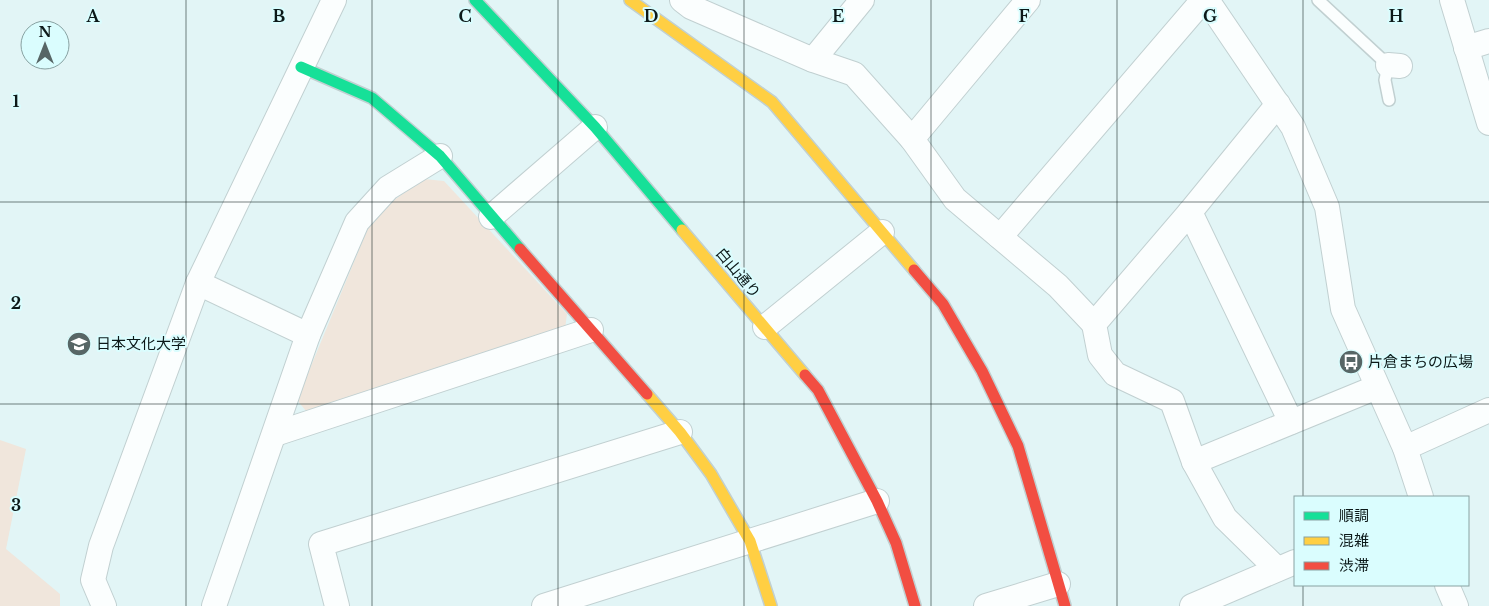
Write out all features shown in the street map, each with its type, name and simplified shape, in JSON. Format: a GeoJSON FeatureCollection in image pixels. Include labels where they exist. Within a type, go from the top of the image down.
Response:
{"type":"FeatureCollection","features":[{"type":"Feature","properties":{"kind":"street"},"geometry":{"type":"LineString","coordinates":[[104,606],[93,580],[101,546],[198,283],[334,0]]}},
{"type":"Feature","properties":{"kind":"street","name":"白山通り"},"geometry":{"type":"LineString","coordinates":[[475,0],[594,127],[818,390],[877,501],[896,543],[915,606]]}},
{"type":"Feature","properties":{"kind":"street"},"geometry":{"type":"LineString","coordinates":[[630,0],[772,102],[943,304],[982,370],[1018,446],[1062,595],[986,606]]}},
{"type":"Feature","properties":{"kind":"street"},"geometry":{"type":"LineString","coordinates":[[813,60],[862,0]]}},
{"type":"Feature","properties":{"kind":"street"},"geometry":{"type":"LineString","coordinates":[[912,139],[1028,0]]}},
{"type":"Feature","properties":{"kind":"street"},"geometry":{"type":"LineString","coordinates":[[1000,237],[1203,0]]}},
{"type":"Feature","properties":{"kind":"street"},"geometry":{"type":"LineString","coordinates":[[1207,0],[1292,127],[1327,207],[1343,309],[1405,448],[1420,496]]}},
{"type":"Feature","properties":{"kind":"street"},"geometry":{"type":"LineString","coordinates":[[1452,0],[1489,123]]}},
{"type":"Feature","properties":{"kind":"street"},"geometry":{"type":"LineString","coordinates":[[690,2],[813,60],[854,74],[912,139],[955,199],[1058,286],[1094,324],[1100,355],[1115,374],[1172,401],[1194,462],[1225,518],[1286,566],[1192,606]]}},
{"type":"Feature","properties":{"kind":"street"},"geometry":{"type":"LineString","coordinates":[[1466,48],[1489,41]]}},
{"type":"Feature","properties":{"kind":"street"},"geometry":{"type":"LineString","coordinates":[[302,67],[372,98],[440,156],[491,217],[565,299],[680,432],[711,474],[750,541],[771,606]]}},
{"type":"Feature","properties":{"kind":"street"},"geometry":{"type":"LineString","coordinates":[[1094,324],[1190,212],[1278,104]]}},
{"type":"Feature","properties":{"kind":"street"},"geometry":{"type":"LineString","coordinates":[[491,217],[594,127]]}},
{"type":"Feature","properties":{"kind":"street"},"geometry":{"type":"LineString","coordinates":[[214,606],[308,335],[356,222],[388,188],[440,156]]}},
{"type":"Feature","properties":{"kind":"street"},"geometry":{"type":"LineString","coordinates":[[1190,212],[1291,422]]}},
{"type":"Feature","properties":{"kind":"street"},"geometry":{"type":"LineString","coordinates":[[765,327],[882,232]]}},
{"type":"Feature","properties":{"kind":"street"},"geometry":{"type":"LineString","coordinates":[[198,283],[308,335]]}},
{"type":"Feature","properties":{"kind":"street"},"geometry":{"type":"LineString","coordinates":[[275,434],[590,330]]}},
{"type":"Feature","properties":{"kind":"street"},"geometry":{"type":"LineString","coordinates":[[1194,462],[1377,387]]}},
{"type":"Feature","properties":{"kind":"street"},"geometry":{"type":"LineString","coordinates":[[1405,448],[1489,410]]}},
{"type":"Feature","properties":{"kind":"street"},"geometry":{"type":"LineString","coordinates":[[336,606],[321,544],[680,432]]}},
{"type":"Feature","properties":{"kind":"street"},"geometry":{"type":"LineString","coordinates":[[544,606],[877,501]]}},
{"type":"Feature","properties":{"kind":"street"},"geometry":{"type":"LineString","coordinates":[[1447,586],[1456,606]]}},
{"type":"Feature","properties":{"kind":"lane"},"geometry":{"type":"LineString","coordinates":[[1318,0],[1394,66],[1385,80],[1390,100]]}},
{"type":"Feature","properties":{"kind":"shaded area"},"geometry":{"type":"Polygon","coordinates":[[[424,179],[444,181],[567,314],[565,329],[306,411],[297,400],[370,223],[384,207],[424,179]]]}},
{"type":"Feature","properties":{"kind":"shaded area"},"geometry":{"type":"Polygon","coordinates":[[[0,440],[26,449],[6,549],[60,594],[60,606],[0,606],[0,440]]]}},
{"type":"Feature","properties":{"kind":"traffic: fast"},"geometry":{"type":"LineString","coordinates":[[475,0],[595,127],[682,230]]}},
{"type":"Feature","properties":{"kind":"traffic: fast"},"geometry":{"type":"LineString","coordinates":[[301,67],[372,98],[440,156],[520,249]]}},
{"type":"Feature","properties":{"kind":"traffic: slow"},"geometry":{"type":"LineString","coordinates":[[630,0],[772,102],[914,270]]}},
{"type":"Feature","properties":{"kind":"traffic: slow"},"geometry":{"type":"LineString","coordinates":[[682,230],[805,375]]}},
{"type":"Feature","properties":{"kind":"traffic: slow"},"geometry":{"type":"LineString","coordinates":[[647,394],[680,432],[711,474],[750,541],[771,606]]}},
{"type":"Feature","properties":{"kind":"traffic: jam"},"geometry":{"type":"LineString","coordinates":[[520,249],[647,394]]}},
{"type":"Feature","properties":{"kind":"traffic: jam"},"geometry":{"type":"LineString","coordinates":[[914,270],[943,304],[982,371],[1018,446],[1065,606]]}},
{"type":"Feature","properties":{"kind":"traffic: jam"},"geometry":{"type":"LineString","coordinates":[[805,375],[818,390],[877,501],[896,543],[915,606]]}},
{"type":"Feature","properties":{"kind":"place","name":"日本文化大学"},"geometry":{"type":"Point","coordinates":[79,344]}},
{"type":"Feature","properties":{"kind":"place","name":"片倉まちの広場"},"geometry":{"type":"Point","coordinates":[1351,362]}}]}
